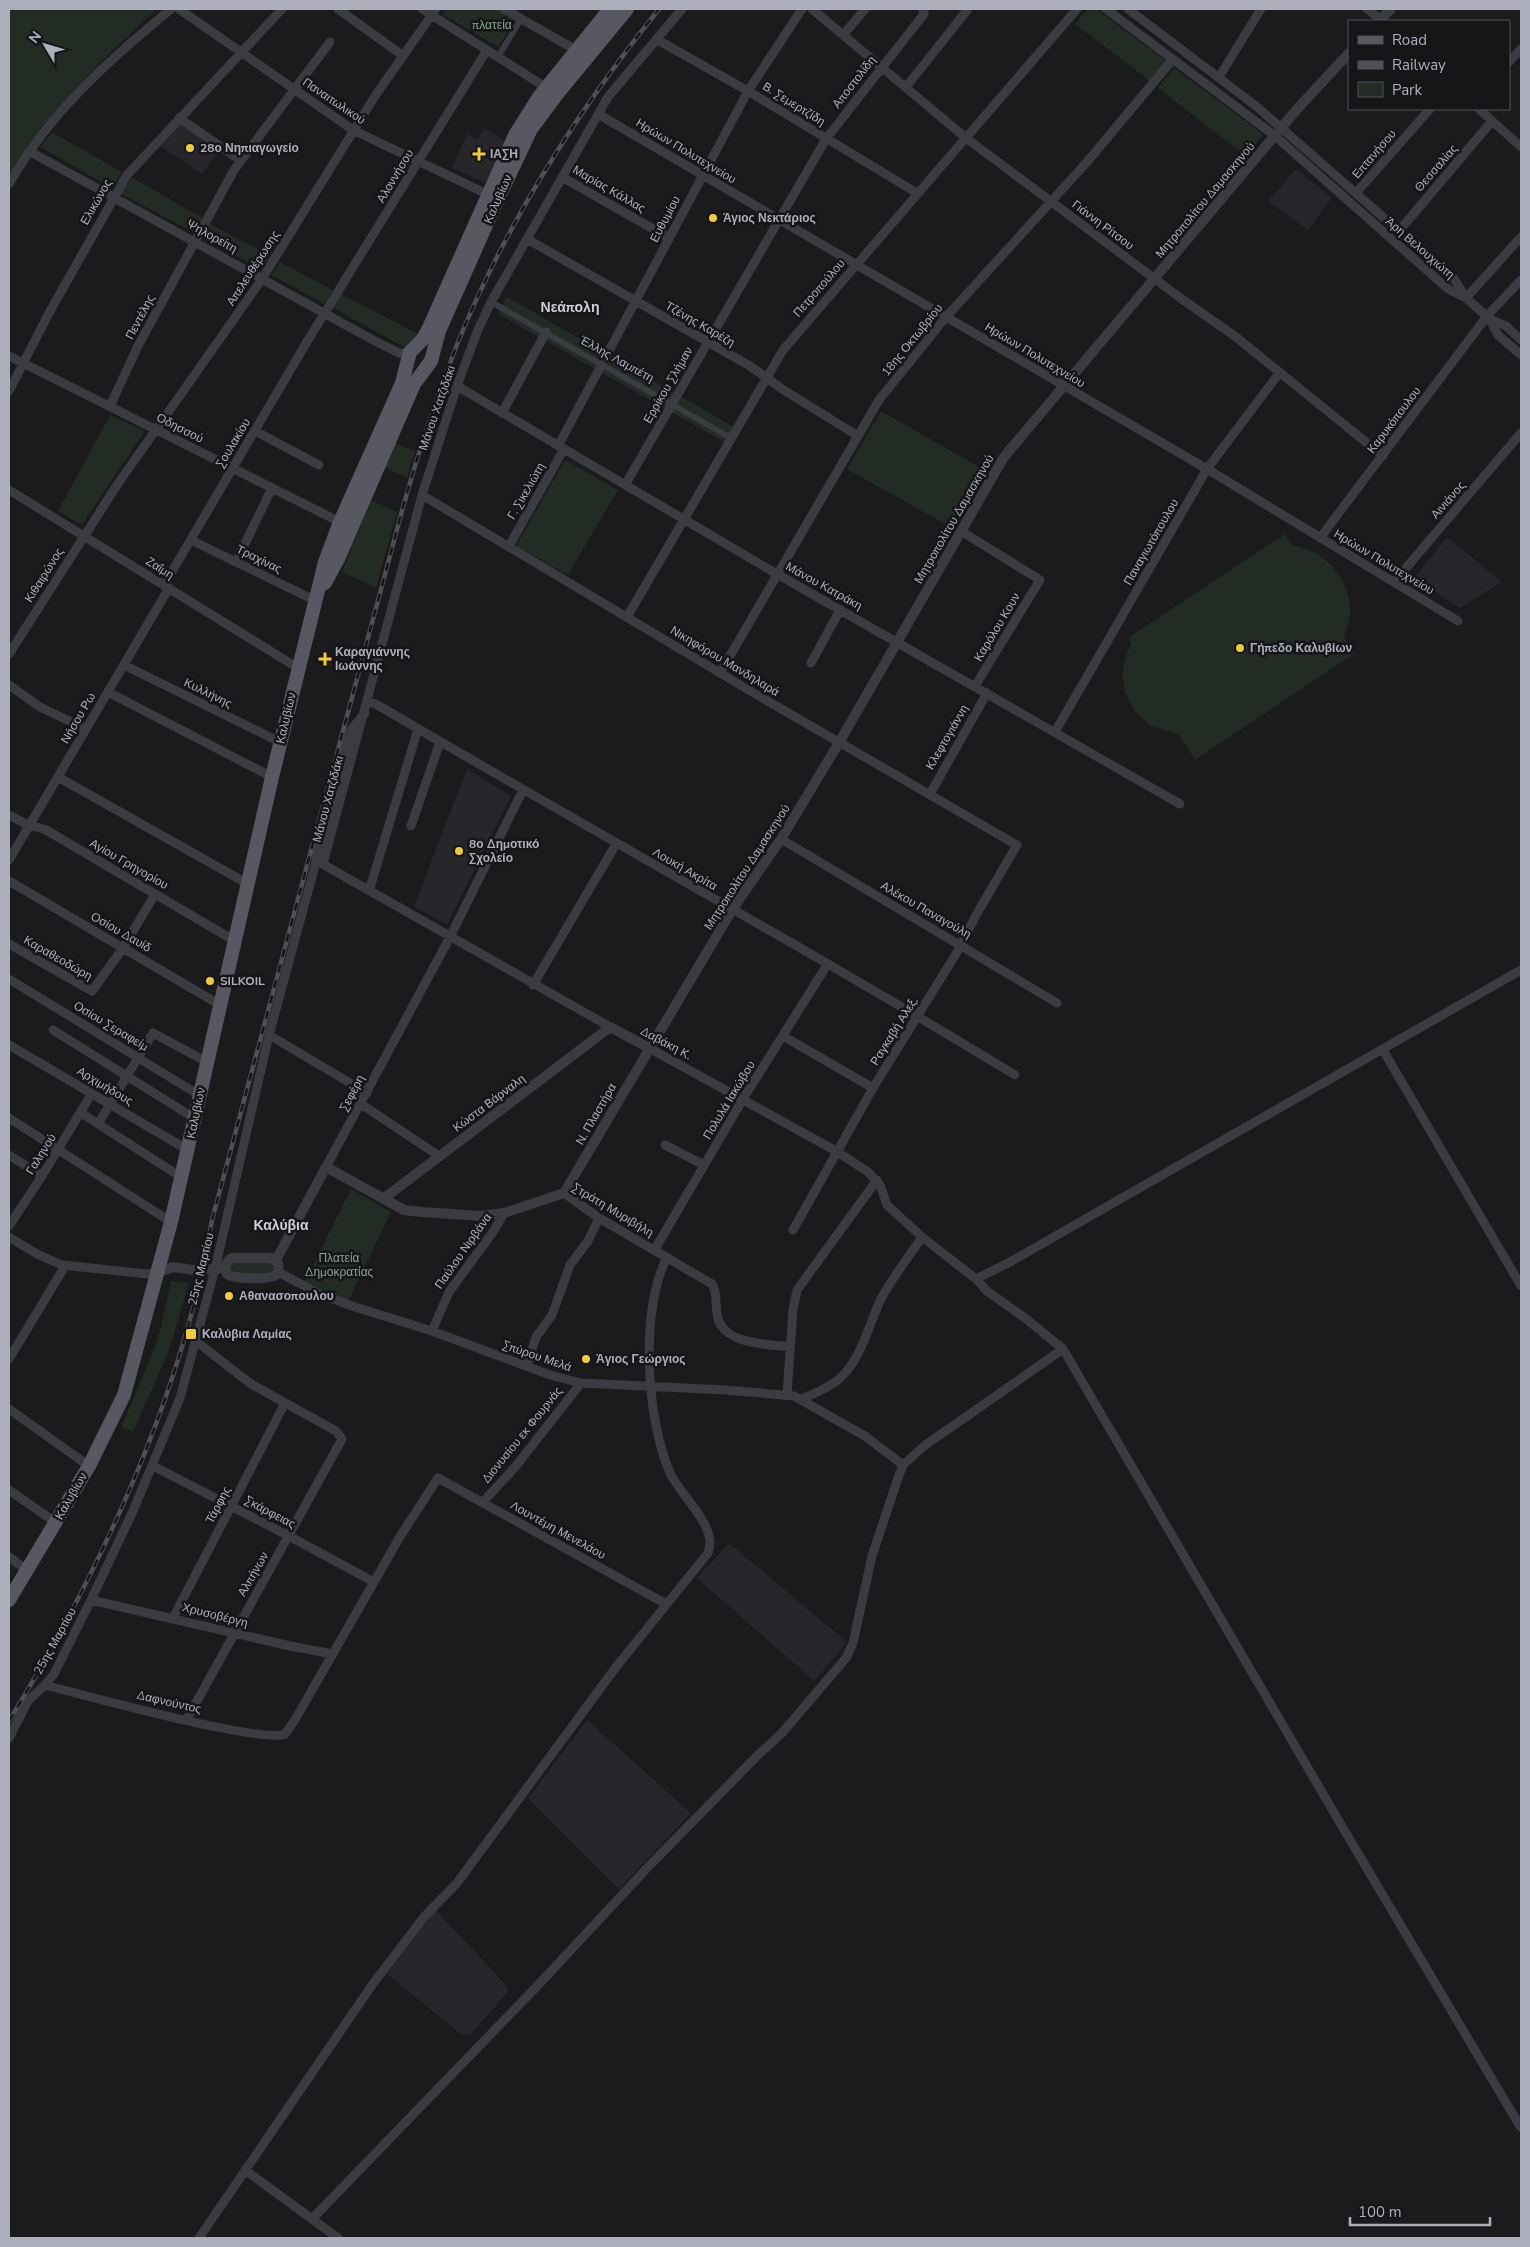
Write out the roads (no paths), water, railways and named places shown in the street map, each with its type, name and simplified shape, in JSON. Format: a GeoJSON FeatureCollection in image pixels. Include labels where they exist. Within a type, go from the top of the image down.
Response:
{"type":"FeatureCollection","features":[{"type":"Feature","properties":{"kind":"main road","name":"Καλυβίων"},"geometry":{"type":"LineString","coordinates":[[316,601],[338,559],[414,384],[430,361],[439,331],[531,130],[551,90],[576,50],[610,9]]}},
{"type":"Feature","properties":{"kind":"main road","name":"Καλυβίων"},"geometry":{"type":"LineString","coordinates":[[9,1600],[89,1466],[124,1395],[159,1272],[171,1222],[298,668],[325,562],[340,522],[402,383],[411,353],[428,330],[487,194],[515,136],[551,90],[627,9]]}},
{"type":"Feature","properties":{"kind":"main road"},"geometry":{"type":"LineString","coordinates":[[421,346],[427,348],[430,361],[424,368],[416,368],[411,364],[411,353],[421,346]]}},
{"type":"Feature","properties":{"kind":"street"},"geometry":{"type":"LineString","coordinates":[[9,184],[29,151],[74,97],[117,55],[171,9]]}},
{"type":"Feature","properties":{"kind":"street","name":"Παναιτωλικού"},"geometry":{"type":"LineString","coordinates":[[179,9],[353,130],[487,194]]}},
{"type":"Feature","properties":{"kind":"street","name":"Ελικώνος"},"geometry":{"type":"LineString","coordinates":[[9,391],[22,362],[113,197],[137,163],[282,9]]}},
{"type":"Feature","properties":{"kind":"street"},"geometry":{"type":"LineString","coordinates":[[338,9],[402,55]]}},
{"type":"Feature","properties":{"kind":"street"},"geometry":{"type":"LineString","coordinates":[[422,9],[433,12],[487,50],[551,90]]}},
{"type":"Feature","properties":{"kind":"street"},"geometry":{"type":"LineString","coordinates":[[504,9],[576,50]]}},
{"type":"Feature","properties":{"kind":"street","name":"Μάνου Χατζιδάκι"},"geometry":{"type":"LineString","coordinates":[[320,863],[365,713],[422,495],[457,386],[477,332],[598,114],[612,93],[682,9]]}},
{"type":"Feature","properties":{"kind":"street","name":"Ευθυμίου"},"geometry":{"type":"LineString","coordinates":[[561,447],[602,364],[748,91],[802,9]]}},
{"type":"Feature","properties":{"kind":"street","name":"Γιάννη Ρίτσου"},"geometry":{"type":"LineString","coordinates":[[812,9],[966,138],[1154,279],[1236,337],[1383,456]]}},
{"type":"Feature","properties":{"kind":"street"},"geometry":{"type":"LineString","coordinates":[[843,35],[866,9]]}},
{"type":"Feature","properties":{"kind":"street"},"geometry":{"type":"LineString","coordinates":[[906,87],[968,9]]}},
{"type":"Feature","properties":{"kind":"street","name":"Πετροπούλου"},"geometry":{"type":"LineString","coordinates":[[627,617],[683,518],[766,378],[790,342],[1077,9]]}},
{"type":"Feature","properties":{"kind":"street","name":"Άρη Βελουχιώτη"},"geometry":{"type":"LineString","coordinates":[[1106,9],[1173,59],[1278,132],[1356,193],[1455,280],[1466,298]]}},
{"type":"Feature","properties":{"kind":"street","name":"Άρη Βελουχιώτη"},"geometry":{"type":"LineString","coordinates":[[1128,9],[1219,77],[1448,289],[1466,298]]}},
{"type":"Feature","properties":{"kind":"street"},"geometry":{"type":"LineString","coordinates":[[1219,77],[1262,9]]}},
{"type":"Feature","properties":{"kind":"street"},"geometry":{"type":"LineString","coordinates":[[1367,9],[1380,20]]}},
{"type":"Feature","properties":{"kind":"street"},"geometry":{"type":"LineString","coordinates":[[1382,20],[1391,9]]}},
{"type":"Feature","properties":{"kind":"street","name":"Αποστολίδη"},"geometry":{"type":"LineString","coordinates":[[778,220],[826,139],[924,11]]}},
{"type":"Feature","properties":{"kind":"street","name":"Απελευθέρωσης"},"geometry":{"type":"LineString","coordinates":[[84,536],[262,279],[353,130],[402,55],[433,12]]}},
{"type":"Feature","properties":{"kind":"street"},"geometry":{"type":"LineString","coordinates":[[498,57],[521,19]]}},
{"type":"Feature","properties":{"kind":"street","name":"Β. Σεμερτζίδη"},"geometry":{"type":"LineString","coordinates":[[656,39],[748,91],[917,193]]}},
{"type":"Feature","properties":{"kind":"street","name":"Πεντέλης"},"geometry":{"type":"LineString","coordinates":[[110,406],[138,346],[240,160],[330,42]]}},
{"type":"Feature","properties":{"kind":"street"},"geometry":{"type":"LineString","coordinates":[[1510,61],[1521,49]]}},
{"type":"Feature","properties":{"kind":"street","name":"Αλοννήσου"},"geometry":{"type":"LineString","coordinates":[[324,314],[487,50]]}},
{"type":"Feature","properties":{"kind":"street","name":"Μητροπολίτου Δαμασκηνού"},"geometry":{"type":"LineString","coordinates":[[649,1048],[732,910],[781,839],[840,741],[1004,457],[1278,132],[1348,54]]}},
{"type":"Feature","properties":{"kind":"street","name":"18ης Οκτωβρίου"},"geometry":{"type":"LineString","coordinates":[[720,673],[880,400],[946,317],[1118,127],[1173,59]]}},
{"type":"Feature","properties":{"kind":"street","name":"Επτανήσου"},"geometry":{"type":"LineString","coordinates":[[1356,193],[1429,110]]}},
{"type":"Feature","properties":{"kind":"street"},"geometry":{"type":"LineString","coordinates":[[1480,110],[1521,147]]}},
{"type":"Feature","properties":{"kind":"street","name":"Ηρώων Πολυτεχνείου"},"geometry":{"type":"LineString","coordinates":[[598,114],[1207,469],[1458,622]]}},
{"type":"Feature","properties":{"kind":"street"},"geometry":{"type":"LineString","coordinates":[[178,118],[240,160]]}},
{"type":"Feature","properties":{"kind":"street","name":"Θεσσαλίας"},"geometry":{"type":"LineString","coordinates":[[1399,231],[1492,121]]}},
{"type":"Feature","properties":{"kind":"street","name":"Ψηλορείτη"},"geometry":{"type":"LineString","coordinates":[[29,151],[392,350],[411,353]]}},
{"type":"Feature","properties":{"kind":"street","name":"Μαρίας Κάλλας"},"geometry":{"type":"LineString","coordinates":[[562,177],[670,238]]}},
{"type":"Feature","properties":{"kind":"street","name":"Ερρίκου Σλήμαν"},"geometry":{"type":"LineString","coordinates":[[625,485],[778,220]]}},
{"type":"Feature","properties":{"kind":"street"},"geometry":{"type":"LineString","coordinates":[[1521,237],[1466,298],[1489,318],[1506,326],[1521,340]]}},
{"type":"Feature","properties":{"kind":"street","name":"Τζένης Καρέζη"},"geometry":{"type":"LineString","coordinates":[[527,239],[707,342],[858,436]]}},
{"type":"Feature","properties":{"kind":"street","name":"Καρυκόπουλου"},"geometry":{"type":"LineString","coordinates":[[1320,538],[1489,318],[1521,280]]}},
{"type":"Feature","properties":{"kind":"street","name":"Έλλης Λαμπέτη"},"geometry":{"type":"LineString","coordinates":[[492,302],[731,438]]}},
{"type":"Feature","properties":{"kind":"street","name":"Σουλακίου"},"geometry":{"type":"LineString","coordinates":[[167,587],[191,540],[324,314]]}},
{"type":"Feature","properties":{"kind":"street"},"geometry":{"type":"LineString","coordinates":[[1489,318],[1498,335],[1521,355]]}},
{"type":"Feature","properties":{"kind":"street"},"geometry":{"type":"LineString","coordinates":[[502,413],[546,332]]}},
{"type":"Feature","properties":{"kind":"street","name":"Οδησσού"},"geometry":{"type":"LineString","coordinates":[[9,356],[340,522]]}},
{"type":"Feature","properties":{"kind":"street","name":"Παναγιωτόπουλου"},"geometry":{"type":"LineString","coordinates":[[1055,732],[1207,469],[1280,372]]}},
{"type":"Feature","properties":{"kind":"street","name":"Μάνου Κατράκη"},"geometry":{"type":"LineString","coordinates":[[457,386],[840,610],[1180,804]]}},
{"type":"Feature","properties":{"kind":"street"},"geometry":{"type":"LineString","coordinates":[[255,431],[319,465]]}},
{"type":"Feature","properties":{"kind":"street","name":"Αινιάνος"},"geometry":{"type":"LineString","coordinates":[[1394,582],[1521,433]]}},
{"type":"Feature","properties":{"kind":"street","name":"Γ. Σικελιώτη"},"geometry":{"type":"LineString","coordinates":[[509,546],[561,447]]}},
{"type":"Feature","properties":{"kind":"street"},"geometry":{"type":"LineString","coordinates":[[236,562],[272,488]]}},
{"type":"Feature","properties":{"kind":"street","name":"Ζαΐμη"},"geometry":{"type":"LineString","coordinates":[[9,490],[298,668]]}},
{"type":"Feature","properties":{"kind":"street","name":"Νικηφόρου Μανδηλαρά"},"geometry":{"type":"LineString","coordinates":[[422,495],[720,673],[1017,845]]}},
{"type":"Feature","properties":{"kind":"street","name":"Καρόλου Κουν"},"geometry":{"type":"LineString","coordinates":[[961,531],[1040,580],[976,686]]}},
{"type":"Feature","properties":{"kind":"street","name":"Κιθαιρώνος"},"geometry":{"type":"LineString","coordinates":[[9,654],[84,536]]}},
{"type":"Feature","properties":{"kind":"street","name":"Τραχίνας"},"geometry":{"type":"LineString","coordinates":[[191,540],[316,601]]}},
{"type":"Feature","properties":{"kind":"street","name":"Νήσου Ρω"},"geometry":{"type":"LineString","coordinates":[[9,860],[124,665],[167,587]]}},
{"type":"Feature","properties":{"kind":"street"},"geometry":{"type":"LineString","coordinates":[[811,663],[840,610]]}},
{"type":"Feature","properties":{"kind":"street","name":"Κυλλήνης"},"geometry":{"type":"LineString","coordinates":[[124,665],[280,742]]}},
{"type":"Feature","properties":{"kind":"street"},"geometry":{"type":"LineString","coordinates":[[9,685],[40,707],[86,729]]}},
{"type":"Feature","properties":{"kind":"street"},"geometry":{"type":"LineString","coordinates":[[108,692],[272,777]]}},
{"type":"Feature","properties":{"kind":"street","name":"Κλεφτογιάννη"},"geometry":{"type":"LineString","coordinates":[[930,794],[987,693]]}},
{"type":"Feature","properties":{"kind":"street","name":"Λουκή Ακρίτα"},"geometry":{"type":"LineString","coordinates":[[368,702],[376,704],[616,844],[918,1016],[1015,1076]]}},
{"type":"Feature","properties":{"kind":"street"},"geometry":{"type":"LineString","coordinates":[[369,891],[418,729]]}},
{"type":"Feature","properties":{"kind":"street"},"geometry":{"type":"LineString","coordinates":[[411,826],[440,742]]}},
{"type":"Feature","properties":{"kind":"street"},"geometry":{"type":"LineString","coordinates":[[58,777],[248,884]]}},
{"type":"Feature","properties":{"kind":"street","name":"Σεφέρη"},"geometry":{"type":"LineString","coordinates":[[276,1260],[450,937],[523,790]]}},
{"type":"Feature","properties":{"kind":"street","name":"Αγίου Γρηγορίου"},"geometry":{"type":"LineString","coordinates":[[9,815],[46,830],[235,941]]}},
{"type":"Feature","properties":{"kind":"street","name":"Αλέκου Παναγούλη"},"geometry":{"type":"LineString","coordinates":[[781,839],[962,944],[1057,1003]]}},
{"type":"Feature","properties":{"kind":"street"},"geometry":{"type":"LineString","coordinates":[[533,985],[616,844]]}},
{"type":"Feature","properties":{"kind":"street","name":"Ραγκαβή Αλεξ,"},"geometry":{"type":"LineString","coordinates":[[793,1230],[836,1151],[962,944],[1017,845]]}},
{"type":"Feature","properties":{"kind":"street","name":"Δαβάκη Κ."},"geometry":{"type":"LineString","coordinates":[[320,863],[533,985],[836,1151],[877,1180]]}},
{"type":"Feature","properties":{"kind":"street","name":"25ης Μαρτίου"},"geometry":{"type":"LineString","coordinates":[[9,1738],[28,1701],[46,1685],[58,1667],[118,1546],[180,1398],[220,1268],[269,1034],[320,863]]}},
{"type":"Feature","properties":{"kind":"street","name":"Οσίου Δαυίδ"},"geometry":{"type":"LineString","coordinates":[[9,881],[220,1005]]}},
{"type":"Feature","properties":{"kind":"street"},"geometry":{"type":"LineString","coordinates":[[123,948],[155,894]]}},
{"type":"Feature","properties":{"kind":"street","name":"Καραθεοδώρη"},"geometry":{"type":"LineString","coordinates":[[9,944],[90,991],[95,989],[123,948]]}},
{"type":"Feature","properties":{"kind":"street","name":"Πολυλά Ιακώβου"},"geometry":{"type":"LineString","coordinates":[[655,1249],[743,1099],[827,965]]}},
{"type":"Feature","properties":{"kind":"street"},"geometry":{"type":"LineString","coordinates":[[976,1279],[1010,1262],[1521,970]]}},
{"type":"Feature","properties":{"kind":"street","name":"Οσίου Σεραφείμ"},"geometry":{"type":"LineString","coordinates":[[9,979],[200,1095]]}},
{"type":"Feature","properties":{"kind":"street","name":"Κώστα Βάρναλη"},"geometry":{"type":"LineString","coordinates":[[382,1199],[600,1035],[612,1028]]}},
{"type":"Feature","properties":{"kind":"street"},"geometry":{"type":"LineString","coordinates":[[53,1030],[194,1118]]}},
{"type":"Feature","properties":{"kind":"street"},"geometry":{"type":"LineString","coordinates":[[98,1124],[155,1033],[207,1062]]}},
{"type":"Feature","properties":{"kind":"street"},"geometry":{"type":"LineString","coordinates":[[269,1034],[367,1092]]}},
{"type":"Feature","properties":{"kind":"street"},"geometry":{"type":"LineString","coordinates":[[783,1036],[873,1088]]}},
{"type":"Feature","properties":{"kind":"street","name":"Αρχιμήδους"},"geometry":{"type":"LineString","coordinates":[[9,1044],[188,1150]]}},
{"type":"Feature","properties":{"kind":"street","name":"Ν. Πλαστήρα"},"geometry":{"type":"LineString","coordinates":[[564,1193],[649,1048]]}},
{"type":"Feature","properties":{"kind":"street"},"geometry":{"type":"LineString","coordinates":[[1383,1050],[1521,1286]]}},
{"type":"Feature","properties":{"kind":"street","name":"Γαληνού"},"geometry":{"type":"LineString","coordinates":[[9,1226],[42,1176],[92,1093]]}},
{"type":"Feature","properties":{"kind":"street"},"geometry":{"type":"LineString","coordinates":[[361,1104],[440,1156]]}},
{"type":"Feature","properties":{"kind":"street"},"geometry":{"type":"LineString","coordinates":[[81,1113],[181,1177]]}},
{"type":"Feature","properties":{"kind":"street"},"geometry":{"type":"LineString","coordinates":[[9,1118],[171,1222]]}},
{"type":"Feature","properties":{"kind":"street"},"geometry":{"type":"LineString","coordinates":[[665,1145],[704,1165]]}},
{"type":"Feature","properties":{"kind":"street"},"geometry":{"type":"LineString","coordinates":[[9,1155],[42,1176]]}},
{"type":"Feature","properties":{"kind":"street","name":"Στράτη Μυριβήλη"},"geometry":{"type":"LineString","coordinates":[[326,1168],[382,1199],[404,1210],[412,1211],[462,1215],[504,1213],[564,1193],[599,1218],[712,1284],[716,1296],[717,1316],[720,1325],[731,1336],[790,1347]]}},
{"type":"Feature","properties":{"kind":"street"},"geometry":{"type":"LineString","coordinates":[[787,1394],[794,1298],[877,1180],[882,1187],[887,1205],[922,1237],[976,1279],[987,1291],[1025,1318],[1063,1349],[1521,2128]]}},
{"type":"Feature","properties":{"kind":"street","name":"Παύλου Νιρβάνα"},"geometry":{"type":"LineString","coordinates":[[432,1331],[449,1292],[493,1232],[504,1213]]}},
{"type":"Feature","properties":{"kind":"street"},"geometry":{"type":"LineString","coordinates":[[527,1366],[536,1337],[552,1315],[570,1265],[588,1241],[599,1218]]}},
{"type":"Feature","properties":{"kind":"street"},"geometry":{"type":"LineString","coordinates":[[9,1237],[36,1254],[65,1266],[108,1268],[148,1274],[173,1267],[193,1270],[220,1268],[232,1258],[270,1258],[276,1260],[279,1266],[278,1272],[270,1277],[233,1277],[220,1268]]}},
{"type":"Feature","properties":{"kind":"street"},"geometry":{"type":"LineString","coordinates":[[802,1399],[840,1379],[864,1342],[880,1300],[922,1237]]}},
{"type":"Feature","properties":{"kind":"street"},"geometry":{"type":"LineString","coordinates":[[199,2238],[400,1948],[430,1910],[457,1883],[588,1705],[705,1556],[710,1544],[709,1535],[670,1471],[655,1425],[651,1333],[653,1304],[658,1278],[667,1257]]}},
{"type":"Feature","properties":{"kind":"street"},"geometry":{"type":"LineString","coordinates":[[9,1360],[65,1266]]}},
{"type":"Feature","properties":{"kind":"street","name":"Σπύρου Μελά"},"geometry":{"type":"LineString","coordinates":[[278,1272],[328,1297],[581,1383],[787,1394],[802,1399],[865,1436],[904,1465]]}},
{"type":"Feature","properties":{"kind":"street"},"geometry":{"type":"LineString","coordinates":[[197,1342],[251,1384],[285,1403]]}},
{"type":"Feature","properties":{"kind":"street"},"geometry":{"type":"LineString","coordinates":[[312,2219],[542,1981],[648,1867],[782,1733],[846,1658],[851,1648],[872,1556],[904,1465],[924,1446],[985,1406],[1063,1349]]}},
{"type":"Feature","properties":{"kind":"street","name":"Διονυσίου εκ Φουρνάς"},"geometry":{"type":"LineString","coordinates":[[483,1502],[516,1466],[581,1383]]}},
{"type":"Feature","properties":{"kind":"street","name":"Αλπήνων"},"geometry":{"type":"LineString","coordinates":[[187,1720],[342,1439],[336,1431],[285,1403]]}},
{"type":"Feature","properties":{"kind":"street","name":"Τάρφης"},"geometry":{"type":"LineString","coordinates":[[173,1618],[285,1403]]}},
{"type":"Feature","properties":{"kind":"street"},"geometry":{"type":"LineString","coordinates":[[9,1409],[89,1466]]}},
{"type":"Feature","properties":{"kind":"street","name":"Σκάρφειας"},"geometry":{"type":"LineString","coordinates":[[153,1466],[231,1505],[374,1582]]}},
{"type":"Feature","properties":{"kind":"street","name":"Λουντέμη Μενελάου"},"geometry":{"type":"LineString","coordinates":[[374,1582],[438,1478],[666,1604]]}},
{"type":"Feature","properties":{"kind":"street"},"geometry":{"type":"LineString","coordinates":[[9,1490],[56,1522]]}},
{"type":"Feature","properties":{"kind":"street"},"geometry":{"type":"LineString","coordinates":[[9,1557],[27,1570]]}},
{"type":"Feature","properties":{"kind":"street"},"geometry":{"type":"LineString","coordinates":[[333,1654],[374,1582]]}},
{"type":"Feature","properties":{"kind":"street","name":"Χρυσοβέργη"},"geometry":{"type":"LineString","coordinates":[[91,1600],[290,1646],[333,1654]]}},
{"type":"Feature","properties":{"kind":"street","name":"Δαφνούντος"},"geometry":{"type":"LineString","coordinates":[[46,1685],[187,1720],[270,1736],[281,1735],[287,1732],[333,1654]]}},
{"type":"Feature","properties":{"kind":"street"},"geometry":{"type":"LineString","coordinates":[[245,2170],[338,2238]]}},
{"type":"Feature","properties":{"kind":"railway"},"geometry":{"type":"LineString","coordinates":[[9,1721],[43,1664],[106,1543],[134,1480],[159,1416],[181,1351],[199,1285],[212,1220],[402,512],[432,414],[458,342],[477,297],[546,168],[600,87],[659,9]]}},
{"type":"Feature","properties":{"kind":"place","name":"28ο Νηπιαγωγείο"},"geometry":{"type":"Point","coordinates":[190,148]}},
{"type":"Feature","properties":{"kind":"place","name":"ΙΑΣΗ"},"geometry":{"type":"Point","coordinates":[479,154]}},
{"type":"Feature","properties":{"kind":"place","name":"Άγιος Νεκτάριος"},"geometry":{"type":"Point","coordinates":[713,218]}},
{"type":"Feature","properties":{"kind":"place","name":"Γήπεδο Καλυβίων"},"geometry":{"type":"Point","coordinates":[1240,648]}},
{"type":"Feature","properties":{"kind":"place","name":"Καραγιάννης Ιωάννης"},"geometry":{"type":"Point","coordinates":[325,659]}},
{"type":"Feature","properties":{"kind":"place","name":"8ο Δημοτικό Σχολείο"},"geometry":{"type":"Point","coordinates":[459,851]}},
{"type":"Feature","properties":{"kind":"place","name":"SILKOIL"},"geometry":{"type":"Point","coordinates":[210,981]}},
{"type":"Feature","properties":{"kind":"place","name":"Αθανασοπουλου"},"geometry":{"type":"Point","coordinates":[229,1296]}},
{"type":"Feature","properties":{"kind":"place","name":"Καλύβια Λαμίας"},"geometry":{"type":"Point","coordinates":[191,1334]}},
{"type":"Feature","properties":{"kind":"place","name":"Ὰγιος Γεώργιος"},"geometry":{"type":"Point","coordinates":[586,1359]}},
{"type":"Feature","properties":{"kind":"district","name":"Νεάπολη"},"geometry":{"type":"Point","coordinates":[570,307]}},
{"type":"Feature","properties":{"kind":"district","name":"Καλύβια"},"geometry":{"type":"Point","coordinates":[281,1225]}},
{"type":"Feature","properties":{"kind":"park label","name":"πλατεία"},"geometry":{"type":"Point","coordinates":[492,25]}},
{"type":"Feature","properties":{"kind":"park label","name":"Πλατεία Δημοκρατίας"},"geometry":{"type":"Point","coordinates":[339,1265]}}]}
